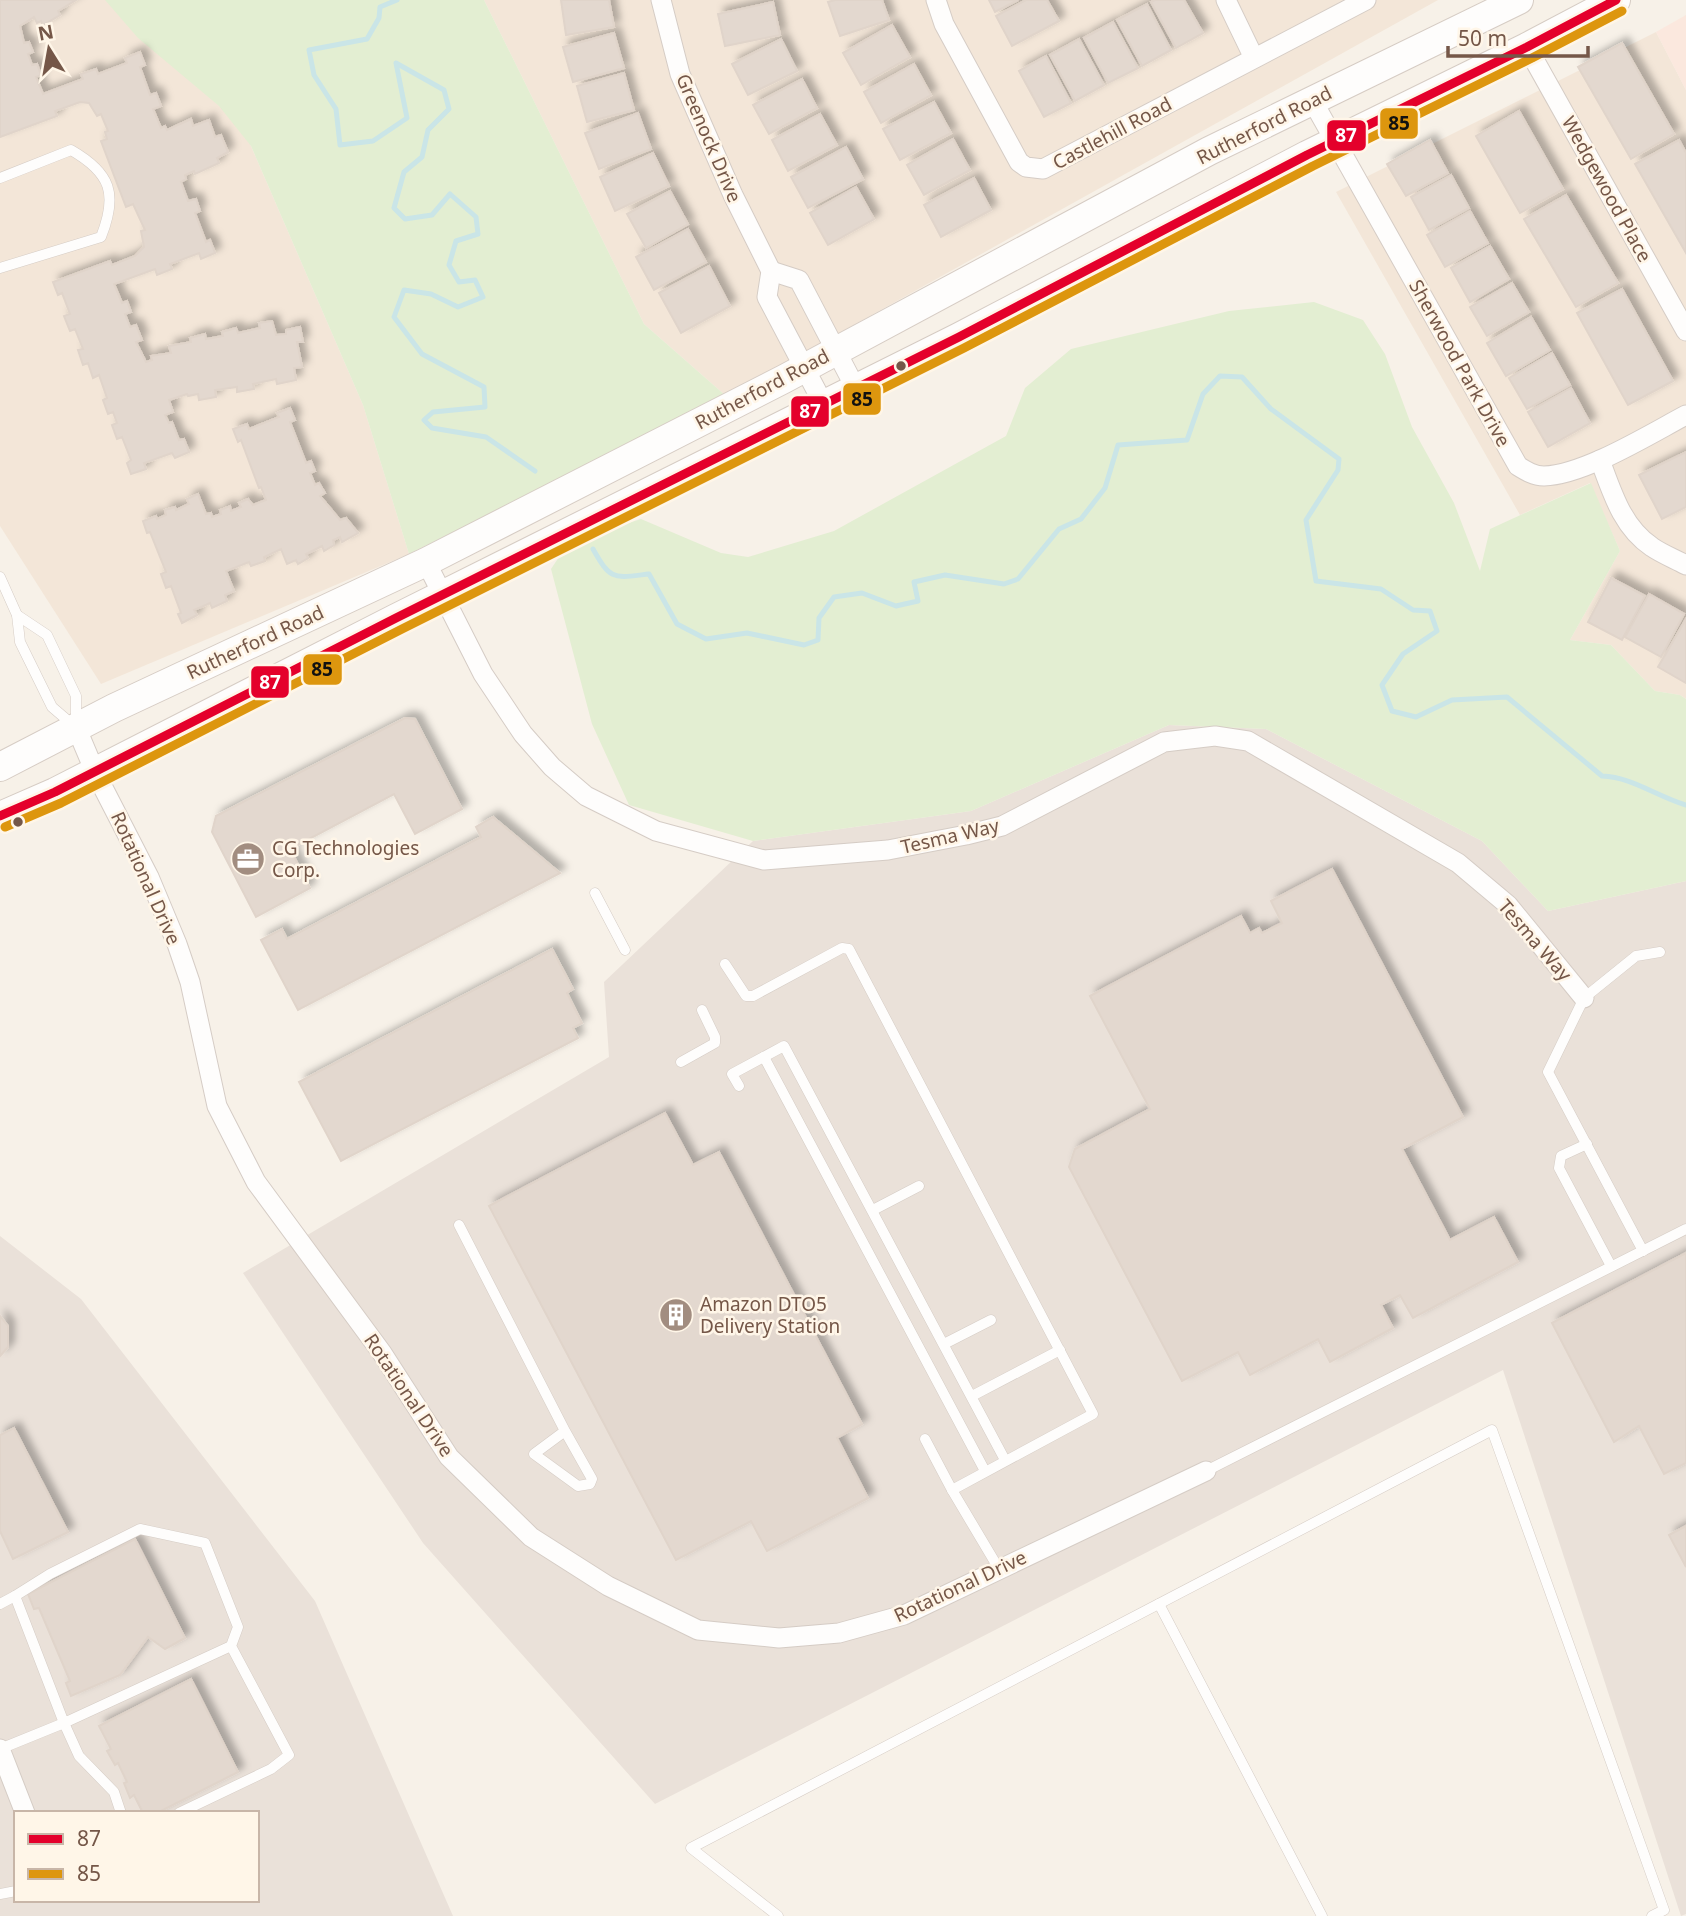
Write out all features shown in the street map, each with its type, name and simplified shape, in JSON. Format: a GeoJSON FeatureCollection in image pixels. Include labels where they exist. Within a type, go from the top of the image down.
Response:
{"type":"FeatureCollection","features":[{"type":"Feature","properties":{"kind":"main road","name":"Rutherford Road"},"geometry":{"type":"LineString","coordinates":[[0,767],[76,727],[426,562],[804,368],[1209,152],[1520,0]]}},
{"type":"Feature","properties":{"kind":"main road","name":"Rutherford Road"},"geometry":{"type":"LineString","coordinates":[[0,816],[95,772],[856,389],[1616,0]]}},
{"type":"Feature","properties":{"kind":"street","name":"Greenock Drive"},"geometry":{"type":"LineString","coordinates":[[662,0],[680,74],[733,195],[771,271],[767,297],[824,405]]}},
{"type":"Feature","properties":{"kind":"street","name":"Castlehill Road"},"geometry":{"type":"LineString","coordinates":[[936,0],[944,24],[1019,162],[1043,169],[1366,0]]}},
{"type":"Feature","properties":{"kind":"street"},"geometry":{"type":"LineString","coordinates":[[1226,0],[1254,58]]}},
{"type":"Feature","properties":{"kind":"street","name":"Wedgewood Place"},"geometry":{"type":"LineString","coordinates":[[1527,47],[1686,331]]}},
{"type":"Feature","properties":{"kind":"street","name":"Sherwood Park Drive"},"geometry":{"type":"LineString","coordinates":[[1312,100],[1518,466],[1528,473],[1543,476],[1600,460],[1686,415]]}},
{"type":"Feature","properties":{"kind":"street"},"geometry":{"type":"LineString","coordinates":[[771,271],[799,280],[856,389]]}},
{"type":"Feature","properties":{"kind":"street"},"geometry":{"type":"LineString","coordinates":[[1600,460],[1620,513],[1635,533],[1652,548],[1686,565]]}},
{"type":"Feature","properties":{"kind":"street","name":"Tesma Way"},"geometry":{"type":"LineString","coordinates":[[426,562],[483,674],[523,734],[552,767],[586,796],[656,831],[764,860],[888,850],[1002,826],[1164,743],[1215,736],[1248,741],[1458,863],[1508,905],[1584,998]]}},
{"type":"Feature","properties":{"kind":"street","name":"Rotational Drive"},"geometry":{"type":"LineString","coordinates":[[76,727],[95,772],[149,877],[177,944],[190,982],[217,1106],[256,1182],[383,1353],[449,1457],[531,1537],[608,1586],[698,1630],[779,1638],[839,1633],[904,1615],[1206,1471]]}},
{"type":"Feature","properties":{"kind":"street"},"geometry":{"type":"LineString","coordinates":[[0,1749],[24,1811]]}},
{"type":"Feature","properties":{"kind":"lane"},"geometry":{"type":"LineString","coordinates":[[0,178],[71,150],[92,162],[109,186],[108,220],[101,237],[0,268]]}},
{"type":"Feature","properties":{"kind":"lane"},"geometry":{"type":"LineString","coordinates":[[0,577],[17,615],[20,642],[52,707],[76,727]]}},
{"type":"Feature","properties":{"kind":"lane"},"geometry":{"type":"LineString","coordinates":[[17,615],[47,635],[76,695],[76,727]]}},
{"type":"Feature","properties":{"kind":"lane"},"geometry":{"type":"LineString","coordinates":[[595,893],[625,950]]}},
{"type":"Feature","properties":{"kind":"lane"},"geometry":{"type":"LineString","coordinates":[[724,964],[746,996],[753,996],[842,948],[849,949],[1093,1414],[952,1490]]}},
{"type":"Feature","properties":{"kind":"lane"},"geometry":{"type":"LineString","coordinates":[[1643,1251],[1548,1072],[1584,998],[1636,957],[1660,952]]}},
{"type":"Feature","properties":{"kind":"lane"},"geometry":{"type":"LineString","coordinates":[[681,1062],[715,1044],[715,1037],[702,1010]]}},
{"type":"Feature","properties":{"kind":"lane"},"geometry":{"type":"LineString","coordinates":[[739,1086],[732,1074],[784,1046],[1006,1460]]}},
{"type":"Feature","properties":{"kind":"lane"},"geometry":{"type":"LineString","coordinates":[[764,1057],[985,1471]]}},
{"type":"Feature","properties":{"kind":"lane"},"geometry":{"type":"LineString","coordinates":[[1587,1144],[1561,1156],[1559,1168],[1611,1266]]}},
{"type":"Feature","properties":{"kind":"lane"},"geometry":{"type":"LineString","coordinates":[[873,1210],[919,1186]]}},
{"type":"Feature","properties":{"kind":"lane"},"geometry":{"type":"LineString","coordinates":[[459,1225],[592,1479],[590,1483],[578,1486],[534,1454],[565,1431]]}},
{"type":"Feature","properties":{"kind":"lane"},"geometry":{"type":"LineString","coordinates":[[1206,1471],[1686,1229]]}},
{"type":"Feature","properties":{"kind":"lane"},"geometry":{"type":"LineString","coordinates":[[944,1345],[991,1320]]}},
{"type":"Feature","properties":{"kind":"lane"},"geometry":{"type":"LineString","coordinates":[[972,1396],[1060,1350]]}},
{"type":"Feature","properties":{"kind":"lane"},"geometry":{"type":"LineString","coordinates":[[778,1916],[691,1848],[1492,1430],[1664,1910],[1652,1916]]}},
{"type":"Feature","properties":{"kind":"lane"},"geometry":{"type":"LineString","coordinates":[[925,1439],[999,1569]]}},
{"type":"Feature","properties":{"kind":"lane"},"geometry":{"type":"LineString","coordinates":[[0,1604],[50,1574],[140,1529],[205,1543],[238,1627],[231,1646],[64,1723],[0,1749]]}},
{"type":"Feature","properties":{"kind":"lane"},"geometry":{"type":"LineString","coordinates":[[15,1596],[79,1756],[114,1792],[120,1811]]}},
{"type":"Feature","properties":{"kind":"lane"},"geometry":{"type":"LineString","coordinates":[[1159,1604],[1322,1916]]}},
{"type":"Feature","properties":{"kind":"lane"},"geometry":{"type":"LineString","coordinates":[[183,1811],[271,1769],[289,1755],[231,1646]]}},
{"type":"Feature","properties":{"kind":"shaded area"},"geometry":{"type":"Polygon","coordinates":[[[0,0],[121,0],[241,123],[363,405],[409,554],[101,684],[0,526],[0,0]]]}},
{"type":"Feature","properties":{"kind":"shaded area"},"geometry":{"type":"Polygon","coordinates":[[[484,0],[1438,0],[726,396],[644,324],[484,0]]]}},
{"type":"Feature","properties":{"kind":"shaded area"},"geometry":{"type":"Polygon","coordinates":[[[1686,15],[1686,90],[1656,32],[1686,15]]]}},
{"type":"Feature","properties":{"kind":"shaded area"},"geometry":{"type":"Polygon","coordinates":[[[1656,32],[1686,90],[1686,699],[1680,695],[1655,691],[1611,645],[1570,640],[1620,551],[1590,483],[1520,515],[1336,192],[1656,32]]]}},
{"type":"Feature","properties":{"kind":"shaded area"},"geometry":{"type":"Polygon","coordinates":[[[1169,725],[1266,729],[1482,841],[1548,911],[1686,881],[1686,1914],[1681,1916],[1503,1370],[655,1804],[423,1543],[243,1273],[609,1057],[604,982],[753,841],[971,811],[1169,725]]]}},
{"type":"Feature","properties":{"kind":"shaded area"},"geometry":{"type":"Polygon","coordinates":[[[0,1236],[81,1299],[315,1601],[453,1916],[0,1916],[0,1236]]]}},
{"type":"Feature","properties":{"kind":"green space"},"geometry":{"type":"Polygon","coordinates":[[[105,0],[484,0],[644,324],[726,396],[409,554],[363,405],[251,146],[219,106],[138,38],[105,0]]]}},
{"type":"Feature","properties":{"kind":"green space"},"geometry":{"type":"Polygon","coordinates":[[[1314,302],[1363,320],[1385,354],[1412,427],[1454,503],[1480,571],[1490,529],[1591,483],[1620,551],[1570,640],[1611,645],[1655,691],[1680,695],[1686,699],[1686,881],[1548,911],[1482,841],[1266,729],[1169,725],[971,811],[753,841],[629,805],[592,724],[551,569],[569,542],[641,519],[721,553],[748,557],[834,531],[1006,436],[1025,388],[1071,349],[1229,311],[1314,302]]]}},
{"type":"Feature","properties":{"kind":"building"},"geometry":{"type":"Polygon","coordinates":[[[0,0],[76,0],[58,11],[60,15],[43,25],[41,21],[37,23],[34,17],[20,26],[24,43],[29,42],[33,52],[28,54],[32,65],[37,64],[41,75],[36,77],[43,94],[83,79],[81,74],[96,69],[98,74],[127,63],[125,58],[140,52],[145,65],[140,67],[150,95],[156,93],[161,106],[153,109],[161,128],[165,126],[167,130],[191,119],[193,126],[209,120],[215,137],[221,135],[228,152],[217,158],[219,163],[195,174],[194,171],[185,175],[186,179],[181,182],[188,201],[196,199],[200,211],[195,213],[206,242],[210,240],[215,253],[201,259],[199,253],[170,264],[172,269],[157,275],[155,269],[114,284],[122,303],[127,301],[131,312],[125,314],[130,327],[136,325],[142,340],[136,342],[146,362],[152,360],[151,356],[171,353],[169,346],[191,342],[190,338],[205,334],[206,339],[223,336],[222,332],[236,328],[238,333],[260,328],[259,323],[272,321],[276,335],[286,334],[286,330],[300,327],[303,342],[297,342],[302,367],[294,368],[296,380],[277,384],[276,379],[253,384],[254,389],[237,392],[237,387],[215,390],[216,397],[199,400],[198,394],[187,394],[169,400],[173,412],[165,415],[169,423],[172,422],[179,440],[184,439],[189,452],[175,458],[172,453],[144,463],[146,469],[131,474],[127,463],[131,460],[122,437],[117,439],[112,425],[117,423],[113,412],[108,414],[103,400],[107,398],[99,375],[93,378],[88,363],[83,365],[78,350],[83,349],[75,329],[70,331],[64,316],[70,314],[62,293],[58,295],[53,282],[110,261],[112,265],[135,256],[144,247],[141,231],[145,230],[133,204],[126,207],[101,141],[107,139],[105,132],[108,131],[101,114],[97,116],[89,103],[80,102],[55,111],[57,116],[0,137],[0,0]]]}},
{"type":"Feature","properties":{"kind":"building"},"geometry":{"type":"Polygon","coordinates":[[[561,0],[609,0],[614,27],[566,35],[561,0]]]}},
{"type":"Feature","properties":{"kind":"building"},"geometry":{"type":"Polygon","coordinates":[[[882,0],[889,20],[840,36],[828,2],[882,0]]]}},
{"type":"Feature","properties":{"kind":"building"},"geometry":{"type":"Polygon","coordinates":[[[989,0],[1018,0],[995,12],[989,0]]]}},
{"type":"Feature","properties":{"kind":"building"},"geometry":{"type":"Polygon","coordinates":[[[1026,0],[1047,0],[1059,21],[1012,46],[996,16],[1026,0]]]}},
{"type":"Feature","properties":{"kind":"building"},"geometry":{"type":"Polygon","coordinates":[[[1184,0],[1203,33],[1176,48],[1151,2],[1184,0]]]}},
{"type":"Feature","properties":{"kind":"building"},"geometry":{"type":"Polygon","coordinates":[[[773,2],[780,35],[725,46],[718,14],[773,2]]]}},
{"type":"Feature","properties":{"kind":"building"},"geometry":{"type":"Polygon","coordinates":[[[1147,4],[1171,50],[1142,66],[1117,20],[1147,4]]]}},
{"type":"Feature","properties":{"kind":"building"},"geometry":{"type":"Polygon","coordinates":[[[1113,22],[1138,68],[1108,83],[1084,38],[1113,22]]]}},
{"type":"Feature","properties":{"kind":"building"},"geometry":{"type":"Polygon","coordinates":[[[892,25],[910,57],[861,85],[843,53],[892,25]]]}},
{"type":"Feature","properties":{"kind":"building"},"geometry":{"type":"Polygon","coordinates":[[[614,33],[624,68],[573,82],[563,47],[614,33]]]}},
{"type":"Feature","properties":{"kind":"building"},"geometry":{"type":"Polygon","coordinates":[[[781,39],[797,71],[748,95],[732,64],[781,39]]]}},
{"type":"Feature","properties":{"kind":"building"},"geometry":{"type":"Polygon","coordinates":[[[1079,39],[1104,85],[1075,101],[1050,55],[1079,39]]]}},
{"type":"Feature","properties":{"kind":"building"},"geometry":{"type":"Polygon","coordinates":[[[1622,43],[1674,134],[1631,159],[1578,67],[1622,43]]]}},
{"type":"Feature","properties":{"kind":"building"},"geometry":{"type":"Polygon","coordinates":[[[1046,56],[1071,103],[1044,117],[1019,71],[1046,56]]]}},
{"type":"Feature","properties":{"kind":"building"},"geometry":{"type":"Polygon","coordinates":[[[914,64],[931,95],[881,123],[864,92],[914,64]]]}},
{"type":"Feature","properties":{"kind":"building"},"geometry":{"type":"Polygon","coordinates":[[[624,73],[634,110],[587,122],[577,86],[624,73]]]}},
{"type":"Feature","properties":{"kind":"building"},"geometry":{"type":"Polygon","coordinates":[[[802,79],[817,108],[769,134],[753,105],[802,79]]]}},
{"type":"Feature","properties":{"kind":"building"},"geometry":{"type":"Polygon","coordinates":[[[934,102],[951,133],[900,160],[883,129],[934,102]]]}},
{"type":"Feature","properties":{"kind":"building"},"geometry":{"type":"Polygon","coordinates":[[[1519,111],[1563,189],[1520,213],[1476,136],[1519,111]]]}},
{"type":"Feature","properties":{"kind":"building"},"geometry":{"type":"Polygon","coordinates":[[[638,113],[651,149],[599,169],[585,133],[638,113]]]}},
{"type":"Feature","properties":{"kind":"building"},"geometry":{"type":"Polygon","coordinates":[[[820,114],[837,145],[788,171],[772,140],[820,114]]]}},
{"type":"Feature","properties":{"kind":"building"},"geometry":{"type":"Polygon","coordinates":[[[953,139],[970,170],[924,195],[907,165],[953,139]]]}},
{"type":"Feature","properties":{"kind":"building"},"geometry":{"type":"Polygon","coordinates":[[[1430,140],[1448,173],[1406,196],[1387,164],[1430,140]]]}},
{"type":"Feature","properties":{"kind":"building"},"geometry":{"type":"Polygon","coordinates":[[[1679,140],[1686,153],[1686,253],[1635,164],[1679,140]]]}},
{"type":"Feature","properties":{"kind":"building"},"geometry":{"type":"Polygon","coordinates":[[[846,147],[863,179],[808,208],[791,177],[846,147]]]}},
{"type":"Feature","properties":{"kind":"building"},"geometry":{"type":"Polygon","coordinates":[[[653,153],[669,186],[615,211],[600,177],[653,153]]]}},
{"type":"Feature","properties":{"kind":"building"},"geometry":{"type":"Polygon","coordinates":[[[1451,175],[1469,208],[1429,230],[1411,197],[1451,175]]]}},
{"type":"Feature","properties":{"kind":"building"},"geometry":{"type":"Polygon","coordinates":[[[974,178],[991,210],[941,237],[924,205],[974,178]]]}},
{"type":"Feature","properties":{"kind":"building"},"geometry":{"type":"Polygon","coordinates":[[[856,187],[874,219],[828,245],[810,213],[856,187]]]}},
{"type":"Feature","properties":{"kind":"building"},"geometry":{"type":"Polygon","coordinates":[[[670,191],[688,224],[646,248],[627,214],[670,191]]]}},
{"type":"Feature","properties":{"kind":"building"},"geometry":{"type":"Polygon","coordinates":[[[1566,195],[1618,283],[1576,307],[1524,219],[1566,195]]]}},
{"type":"Feature","properties":{"kind":"building"},"geometry":{"type":"Polygon","coordinates":[[[1470,211],[1488,243],[1445,267],[1427,235],[1470,211]]]}},
{"type":"Feature","properties":{"kind":"building"},"geometry":{"type":"Polygon","coordinates":[[[688,229],[706,262],[654,290],[636,257],[688,229]]]}},
{"type":"Feature","properties":{"kind":"building"},"geometry":{"type":"Polygon","coordinates":[[[1490,246],[1509,279],[1470,302],[1451,268],[1490,246]]]}},
{"type":"Feature","properties":{"kind":"building"},"geometry":{"type":"Polygon","coordinates":[[[709,266],[730,306],[681,333],[659,293],[709,266]]]}},
{"type":"Feature","properties":{"kind":"building"},"geometry":{"type":"Polygon","coordinates":[[[1512,283],[1529,312],[1487,336],[1470,307],[1512,283]]]}},
{"type":"Feature","properties":{"kind":"building"},"geometry":{"type":"Polygon","coordinates":[[[1622,289],[1673,381],[1628,405],[1577,313],[1622,289]]]}},
{"type":"Feature","properties":{"kind":"building"},"geometry":{"type":"Polygon","coordinates":[[[1531,317],[1550,350],[1506,376],[1487,343],[1531,317]]]}},
{"type":"Feature","properties":{"kind":"building"},"geometry":{"type":"Polygon","coordinates":[[[1552,353],[1570,385],[1527,409],[1509,378],[1552,353]]]}},
{"type":"Feature","properties":{"kind":"building"},"geometry":{"type":"Polygon","coordinates":[[[1571,388],[1590,423],[1548,447],[1528,412],[1571,388]]]}},
{"type":"Feature","properties":{"kind":"building"},"geometry":{"type":"Polygon","coordinates":[[[290,408],[295,420],[290,422],[306,463],[311,461],[315,471],[310,473],[315,485],[319,483],[325,493],[320,496],[340,520],[346,518],[358,533],[342,542],[340,537],[333,540],[334,545],[324,551],[322,546],[306,554],[308,558],[298,564],[296,560],[287,564],[281,549],[264,557],[265,561],[251,566],[249,562],[226,571],[234,591],[225,595],[227,601],[212,608],[210,603],[194,610],[197,615],[182,623],[171,586],[166,588],[161,574],[166,572],[143,521],[156,516],[157,519],[166,515],[165,510],[175,507],[176,510],[189,504],[187,499],[198,494],[206,514],[211,513],[212,517],[221,514],[220,510],[230,506],[231,511],[241,507],[239,503],[248,499],[253,505],[266,500],[241,440],[238,442],[233,429],[247,424],[249,429],[279,417],[277,413],[290,408]]]}},
{"type":"Feature","properties":{"kind":"building"},"geometry":{"type":"Polygon","coordinates":[[[1686,452],[1686,507],[1662,519],[1639,475],[1686,452]]]}},
{"type":"Feature","properties":{"kind":"building"},"geometry":{"type":"Polygon","coordinates":[[[1611,578],[1645,596],[1622,640],[1588,622],[1611,578]]]}},
{"type":"Feature","properties":{"kind":"building"},"geometry":{"type":"Polygon","coordinates":[[[1649,594],[1684,614],[1661,657],[1625,637],[1649,594]]]}},
{"type":"Feature","properties":{"kind":"building"},"geometry":{"type":"Polygon","coordinates":[[[1686,619],[1686,683],[1658,667],[1686,619]]]}},
{"type":"Feature","properties":{"kind":"building"},"geometry":{"type":"Polygon","coordinates":[[[405,718],[415,719],[462,809],[415,834],[394,794],[290,849],[310,888],[256,917],[212,832],[216,816],[405,718]]]}},
{"type":"Feature","properties":{"kind":"building"},"geometry":{"type":"Polygon","coordinates":[[[493,817],[560,873],[298,1010],[261,940],[282,929],[287,939],[481,837],[476,827],[493,817]]]}},
{"type":"Feature","properties":{"kind":"building"},"geometry":{"type":"Polygon","coordinates":[[[1332,869],[1463,1117],[1402,1149],[1450,1240],[1494,1217],[1518,1262],[1413,1318],[1400,1295],[1381,1305],[1393,1328],[1330,1362],[1318,1339],[1250,1375],[1238,1352],[1182,1381],[1069,1167],[1075,1149],[1150,1109],[1090,996],[1241,916],[1250,933],[1259,928],[1262,933],[1282,923],[1271,901],[1332,869]]]}},
{"type":"Feature","properties":{"kind":"building"},"geometry":{"type":"Polygon","coordinates":[[[552,949],[573,989],[567,993],[582,1023],[573,1028],[578,1038],[341,1161],[299,1082],[552,949]]]}},
{"type":"Feature","properties":{"kind":"building","name":"Amazon DTO5 Delivery Station"},"geometry":{"type":"Polygon","coordinates":[[[665,1113],[693,1165],[719,1152],[862,1424],[837,1438],[868,1498],[767,1551],[751,1521],[676,1560],[489,1206],[665,1113]]]}},
{"type":"Feature","properties":{"kind":"building"},"geometry":{"type":"Polygon","coordinates":[[[1686,1253],[1686,1463],[1664,1474],[1639,1426],[1614,1442],[1552,1323],[1686,1253]]]}},
{"type":"Feature","properties":{"kind":"building"},"geometry":{"type":"Polygon","coordinates":[[[0,1316],[8,1326],[8,1347],[0,1356],[0,1316]]]}},
{"type":"Feature","properties":{"kind":"building"},"geometry":{"type":"Polygon","coordinates":[[[14,1428],[68,1532],[13,1559],[0,1531],[0,1435],[14,1428]]]}},
{"type":"Feature","properties":{"kind":"building"},"geometry":{"type":"Polygon","coordinates":[[[1686,1526],[1686,1567],[1669,1535],[1686,1526]]]}},
{"type":"Feature","properties":{"kind":"building"},"geometry":{"type":"Polygon","coordinates":[[[135,1539],[185,1638],[165,1649],[148,1637],[120,1675],[71,1696],[66,1683],[70,1681],[39,1608],[34,1609],[28,1594],[135,1539]]]}},
{"type":"Feature","properties":{"kind":"building"},"geometry":{"type":"Polygon","coordinates":[[[191,1679],[238,1772],[161,1811],[142,1811],[134,1795],[130,1798],[124,1783],[127,1782],[118,1763],[115,1765],[107,1751],[111,1749],[99,1726],[191,1679]]]}},
{"type":"Feature","properties":{"kind":"waterway"},"geometry":{"type":"LineString","coordinates":[[397,0],[380,7],[379,18],[367,39],[309,50],[314,75],[336,109],[340,145],[373,141],[407,118],[396,63],[444,90],[449,109],[428,130],[422,157],[404,172],[394,208],[405,219],[432,215],[450,194],[476,217],[478,234],[456,241],[449,265],[459,282],[475,280],[483,297],[458,307],[431,294],[404,290],[394,317],[422,354],[484,387],[485,407],[433,412],[424,420],[432,428],[486,437],[535,471]]}},
{"type":"Feature","properties":{"kind":"waterway"},"geometry":{"type":"LineString","coordinates":[[593,549],[604,567],[614,575],[649,574],[677,624],[706,639],[747,633],[804,645],[818,640],[819,618],[834,597],[862,593],[896,606],[918,601],[914,582],[945,575],[1004,584],[1018,579],[1059,529],[1081,519],[1105,488],[1118,445],[1187,440],[1203,394],[1220,376],[1242,377],[1271,409],[1339,459],[1338,470],[1306,520],[1316,581],[1381,589],[1413,610],[1430,611],[1437,631],[1403,654],[1382,685],[1392,711],[1416,717],[1452,700],[1507,697],[1602,776],[1634,783],[1686,805]]}},
{"type":"Feature","properties":{"kind":"transit line","name":"87"},"geometry":{"type":"LineString","coordinates":[[0,816],[55,792],[396,618],[959,337],[1307,155],[1527,47],[1616,0]]}},
{"type":"Feature","properties":{"kind":"transit line","name":"85"},"geometry":{"type":"LineString","coordinates":[[5,827],[61,803],[964,348],[1313,166],[1622,11]]}},
{"type":"Feature","properties":{"kind":"place","name":"CG Technologies Corp."},"geometry":{"type":"Point","coordinates":[248,859]}},
{"type":"Feature","properties":{"kind":"place","name":"Amazon DTO5 Delivery Station"},"geometry":{"type":"Point","coordinates":[676,1315]}}]}
